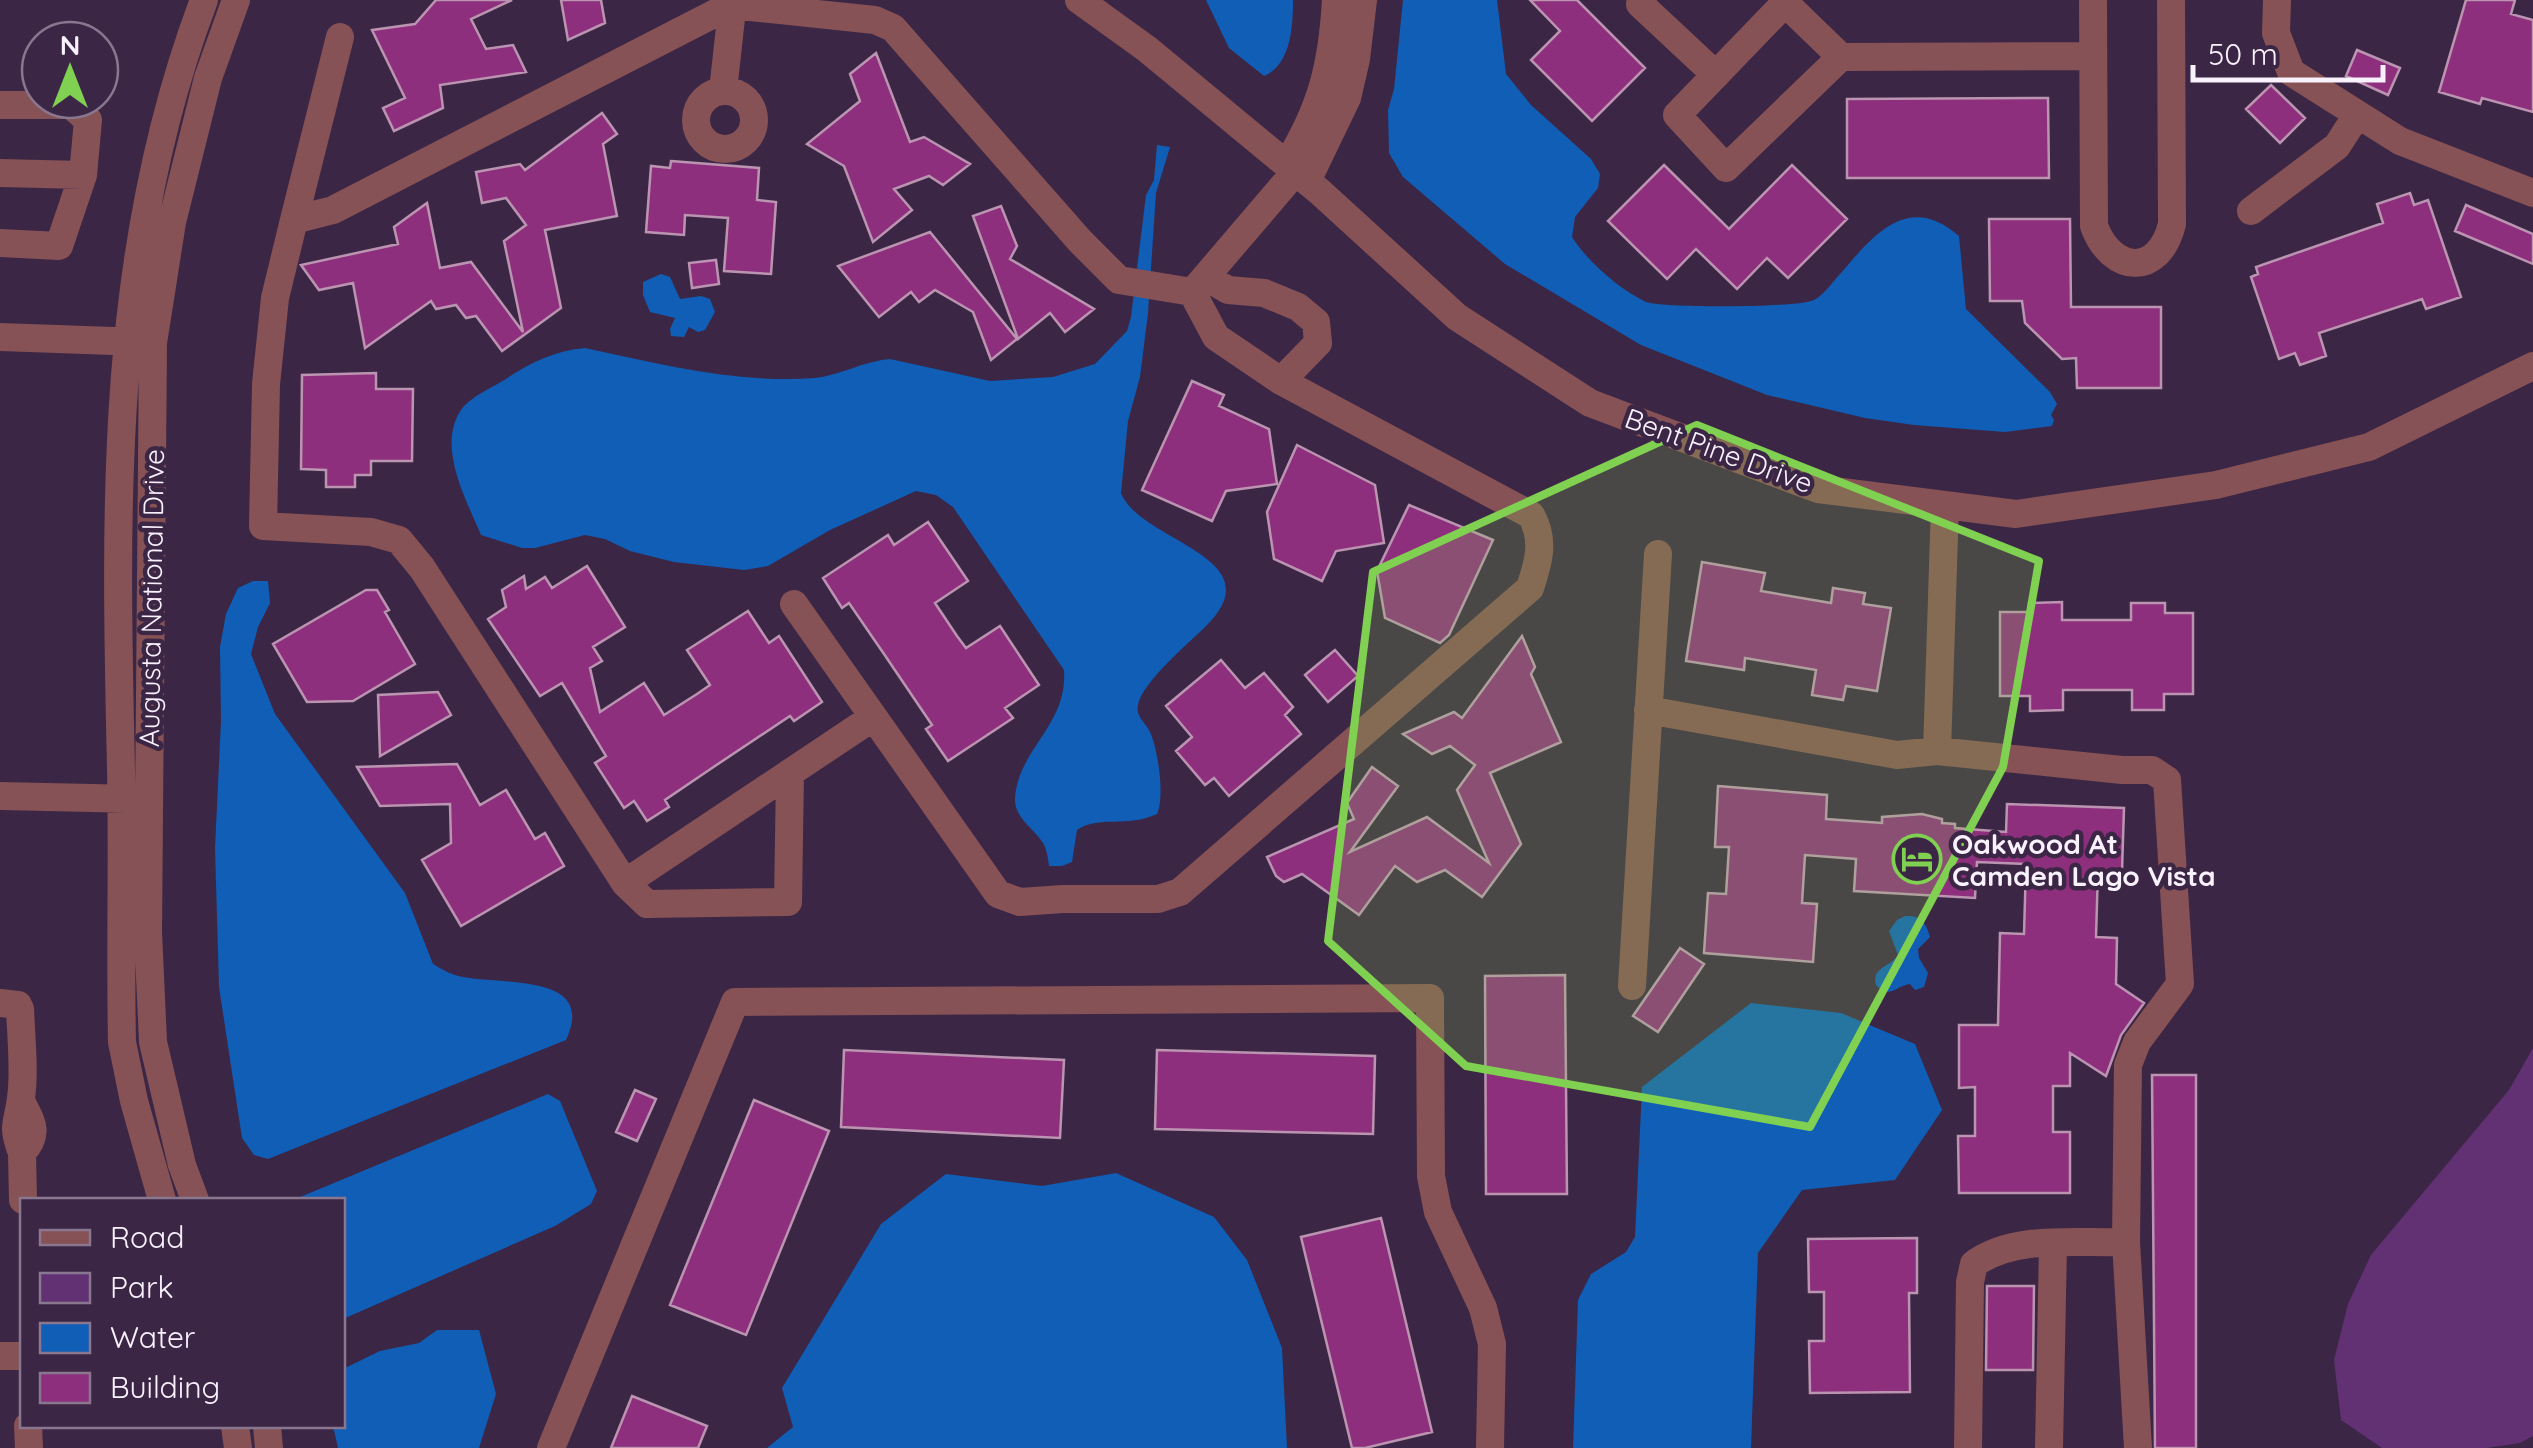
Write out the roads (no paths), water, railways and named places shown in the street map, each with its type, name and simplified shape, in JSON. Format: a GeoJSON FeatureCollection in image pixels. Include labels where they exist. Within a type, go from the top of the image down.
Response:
{"type":"FeatureCollection","features":[{"type":"Feature","properties":{"kind":"street","name":"Augusta National Drive"},"geometry":{"type":"LineString","coordinates":[[194,1198],[182,1166],[153,1042],[148,932],[116,539],[140,341],[148,200],[186,48],[204,0]]}},
{"type":"Feature","properties":{"kind":"street","name":"Augusta National Drive"},"geometry":{"type":"LineString","coordinates":[[140,341],[208,78],[236,0]]}},
{"type":"Feature","properties":{"kind":"street","name":"Bent Pine Drive"},"geometry":{"type":"LineString","coordinates":[[1080,0],[1147,48],[1296,172],[1456,317],[1590,402],[1818,489],[2016,514],[2216,485],[2370,448],[2533,366]]}},
{"type":"Feature","properties":{"kind":"street"},"geometry":{"type":"LineString","coordinates":[[1336,0],[1340,74]]}},
{"type":"Feature","properties":{"kind":"street"},"geometry":{"type":"LineString","coordinates":[[1188,286],[1296,172],[1309,128],[1340,74],[1362,0]]}},
{"type":"Feature","properties":{"kind":"street"},"geometry":{"type":"LineString","coordinates":[[1643,0],[1640,4],[1716,75]]}},
{"type":"Feature","properties":{"kind":"street"},"geometry":{"type":"LineString","coordinates":[[2093,0],[2094,226],[2102,247],[2118,259],[2135,264],[2155,258],[2167,244],[2172,224],[2171,0]]}},
{"type":"Feature","properties":{"kind":"street"},"geometry":{"type":"LineString","coordinates":[[2277,0],[2276,33],[2291,72],[2400,141],[2533,193]]}},
{"type":"Feature","properties":{"kind":"street"},"geometry":{"type":"LineString","coordinates":[[1841,56],[1726,168],[1677,115],[1784,2],[1841,56],[2093,56]]}},
{"type":"Feature","properties":{"kind":"street"},"geometry":{"type":"LineString","coordinates":[[722,91],[732,3]]}},
{"type":"Feature","properties":{"kind":"street"},"geometry":{"type":"LineString","coordinates":[[294,220],[333,210],[732,3],[875,20],[893,28],[1080,242],[1120,280],[1264,293],[1298,308],[1316,322],[1318,343],[1280,381]]}},
{"type":"Feature","properties":{"kind":"street"},"geometry":{"type":"LineString","coordinates":[[340,37],[274,298],[266,384],[262,526],[371,532],[399,540],[422,568],[626,883],[647,904],[788,902],[790,775]]}},
{"type":"Feature","properties":{"kind":"street"},"geometry":{"type":"LineString","coordinates":[[0,105],[71,105],[88,120],[83,175],[59,246],[0,243]]}},
{"type":"Feature","properties":{"kind":"street"},"geometry":{"type":"LineString","coordinates":[[2251,211],[2337,146],[2358,114]]}},
{"type":"Feature","properties":{"kind":"street"},"geometry":{"type":"LineString","coordinates":[[0,172],[83,175]]}},
{"type":"Feature","properties":{"kind":"street"},"geometry":{"type":"LineString","coordinates":[[794,604],[998,894],[1020,902],[1063,898],[1158,900],[1180,892],[1530,588],[1541,545],[1540,530],[1531,514],[1280,381],[1216,337],[1188,286]]}},
{"type":"Feature","properties":{"kind":"street"},"geometry":{"type":"LineString","coordinates":[[0,337],[140,341]]}},
{"type":"Feature","properties":{"kind":"street"},"geometry":{"type":"LineString","coordinates":[[1937,751],[1944,505]]}},
{"type":"Feature","properties":{"kind":"street"},"geometry":{"type":"LineString","coordinates":[[1632,986],[1658,554]]}},
{"type":"Feature","properties":{"kind":"street"},"geometry":{"type":"LineString","coordinates":[[1648,710],[1897,755],[1937,751],[2152,770],[2166,780],[2180,984],[2137,1042],[2128,1065],[2126,1242],[2138,1448]]}},
{"type":"Feature","properties":{"kind":"street"},"geometry":{"type":"LineString","coordinates":[[626,883],[872,718]]}},
{"type":"Feature","properties":{"kind":"street"},"geometry":{"type":"LineString","coordinates":[[0,796],[135,799]]}},
{"type":"Feature","properties":{"kind":"street","name":"Augusta National Drive"},"geometry":{"type":"LineString","coordinates":[[135,799],[122,1042],[161,1198]]}},
{"type":"Feature","properties":{"kind":"street"},"geometry":{"type":"LineString","coordinates":[[551,1448],[735,1002],[1430,998],[1431,1176],[1438,1212],[1484,1308],[1492,1344],[1490,1448]]}},
{"type":"Feature","properties":{"kind":"street"},"geometry":{"type":"LineString","coordinates":[[0,1003],[20,1008],[21,1101],[15,1116],[15,1136],[22,1153],[23,1198]]}},
{"type":"Feature","properties":{"kind":"street"},"geometry":{"type":"LineString","coordinates":[[1968,1448],[1970,1282],[1974,1264],[1990,1252],[2003,1249],[2126,1242]]}},
{"type":"Feature","properties":{"kind":"street"},"geometry":{"type":"LineString","coordinates":[[2049,1448],[2053,1244]]}},
{"type":"Feature","properties":{"kind":"water"},"geometry":{"type":"Polygon","coordinates":[[[1206,0],[1293,0],[1289,44],[1273,71],[1264,76],[1229,48],[1206,0]]]}},
{"type":"Feature","properties":{"kind":"water"},"geometry":{"type":"Polygon","coordinates":[[[1403,0],[1497,0],[1506,74],[1531,105],[1591,159],[1600,174],[1598,188],[1575,217],[1572,237],[1595,265],[1625,290],[1657,304],[1803,303],[1825,291],[1866,245],[1894,223],[1924,218],[1941,223],[1959,236],[1966,309],[2050,392],[2057,404],[2051,415],[2052,426],[2005,432],[1914,425],[1767,395],[1641,345],[1505,264],[1403,177],[1389,153],[1388,110],[1394,89],[1403,0]]]}},
{"type":"Feature","properties":{"kind":"water"},"geometry":{"type":"Polygon","coordinates":[[[1157,145],[1170,147],[1156,193],[1148,313],[1140,377],[1128,421],[1121,493],[1133,510],[1152,525],[1215,566],[1225,582],[1224,602],[1207,625],[1157,674],[1138,705],[1158,761],[1157,814],[1085,826],[1077,830],[1072,862],[1049,866],[1044,846],[1021,817],[1015,798],[1024,765],[1058,706],[1064,670],[953,507],[936,495],[916,491],[830,530],[768,566],[744,570],[674,562],[585,535],[522,548],[481,535],[456,474],[454,425],[461,410],[476,397],[534,363],[564,351],[585,348],[699,371],[786,379],[815,378],[890,359],[990,381],[1053,377],[1095,364],[1127,331],[1131,317],[1146,195],[1154,180],[1157,145]]]}},
{"type":"Feature","properties":{"kind":"water"},"geometry":{"type":"Polygon","coordinates":[[[661,274],[670,277],[680,299],[710,299],[715,312],[705,330],[698,332],[689,327],[684,337],[671,336],[675,318],[650,312],[643,282],[661,274]]]}},
{"type":"Feature","properties":{"kind":"water"},"geometry":{"type":"Polygon","coordinates":[[[253,581],[268,581],[270,603],[251,654],[275,714],[405,893],[433,964],[455,975],[537,985],[555,991],[568,1002],[572,1017],[566,1040],[268,1159],[254,1155],[242,1138],[219,987],[215,848],[220,647],[226,614],[238,588],[253,581]]]}},
{"type":"Feature","properties":{"kind":"water"},"geometry":{"type":"Polygon","coordinates":[[[1905,916],[1918,918],[1928,932],[1930,937],[1918,949],[1928,973],[1924,987],[1915,990],[1910,984],[1885,991],[1876,985],[1876,974],[1898,955],[1889,931],[1905,916]]]}},
{"type":"Feature","properties":{"kind":"water"},"geometry":{"type":"Polygon","coordinates":[[[1751,1003],[1841,1013],[1915,1044],[1942,1110],[1895,1180],[1802,1190],[1758,1253],[1751,1448],[1573,1448],[1578,1300],[1591,1274],[1626,1252],[1635,1237],[1642,1087],[1751,1003]]]}},
{"type":"Feature","properties":{"kind":"water"},"geometry":{"type":"Polygon","coordinates":[[[548,1094],[560,1101],[597,1191],[591,1204],[555,1226],[345,1318],[345,1198],[298,1198],[548,1094]]]}},
{"type":"Feature","properties":{"kind":"water"},"geometry":{"type":"Polygon","coordinates":[[[1116,1173],[1214,1217],[1247,1260],[1282,1348],[1287,1448],[767,1448],[793,1427],[782,1388],[881,1224],[946,1174],[1042,1186],[1116,1173]]]}},
{"type":"Feature","properties":{"kind":"water"},"geometry":{"type":"Polygon","coordinates":[[[437,1330],[479,1330],[496,1394],[479,1448],[338,1448],[333,1428],[345,1428],[345,1368],[380,1351],[419,1343],[437,1330]]]}},
{"type":"Feature","properties":{"kind":"place","name":"Oakwood At Camden Lago Vista"},"geometry":{"type":"Point","coordinates":[1917,859]}}]}
